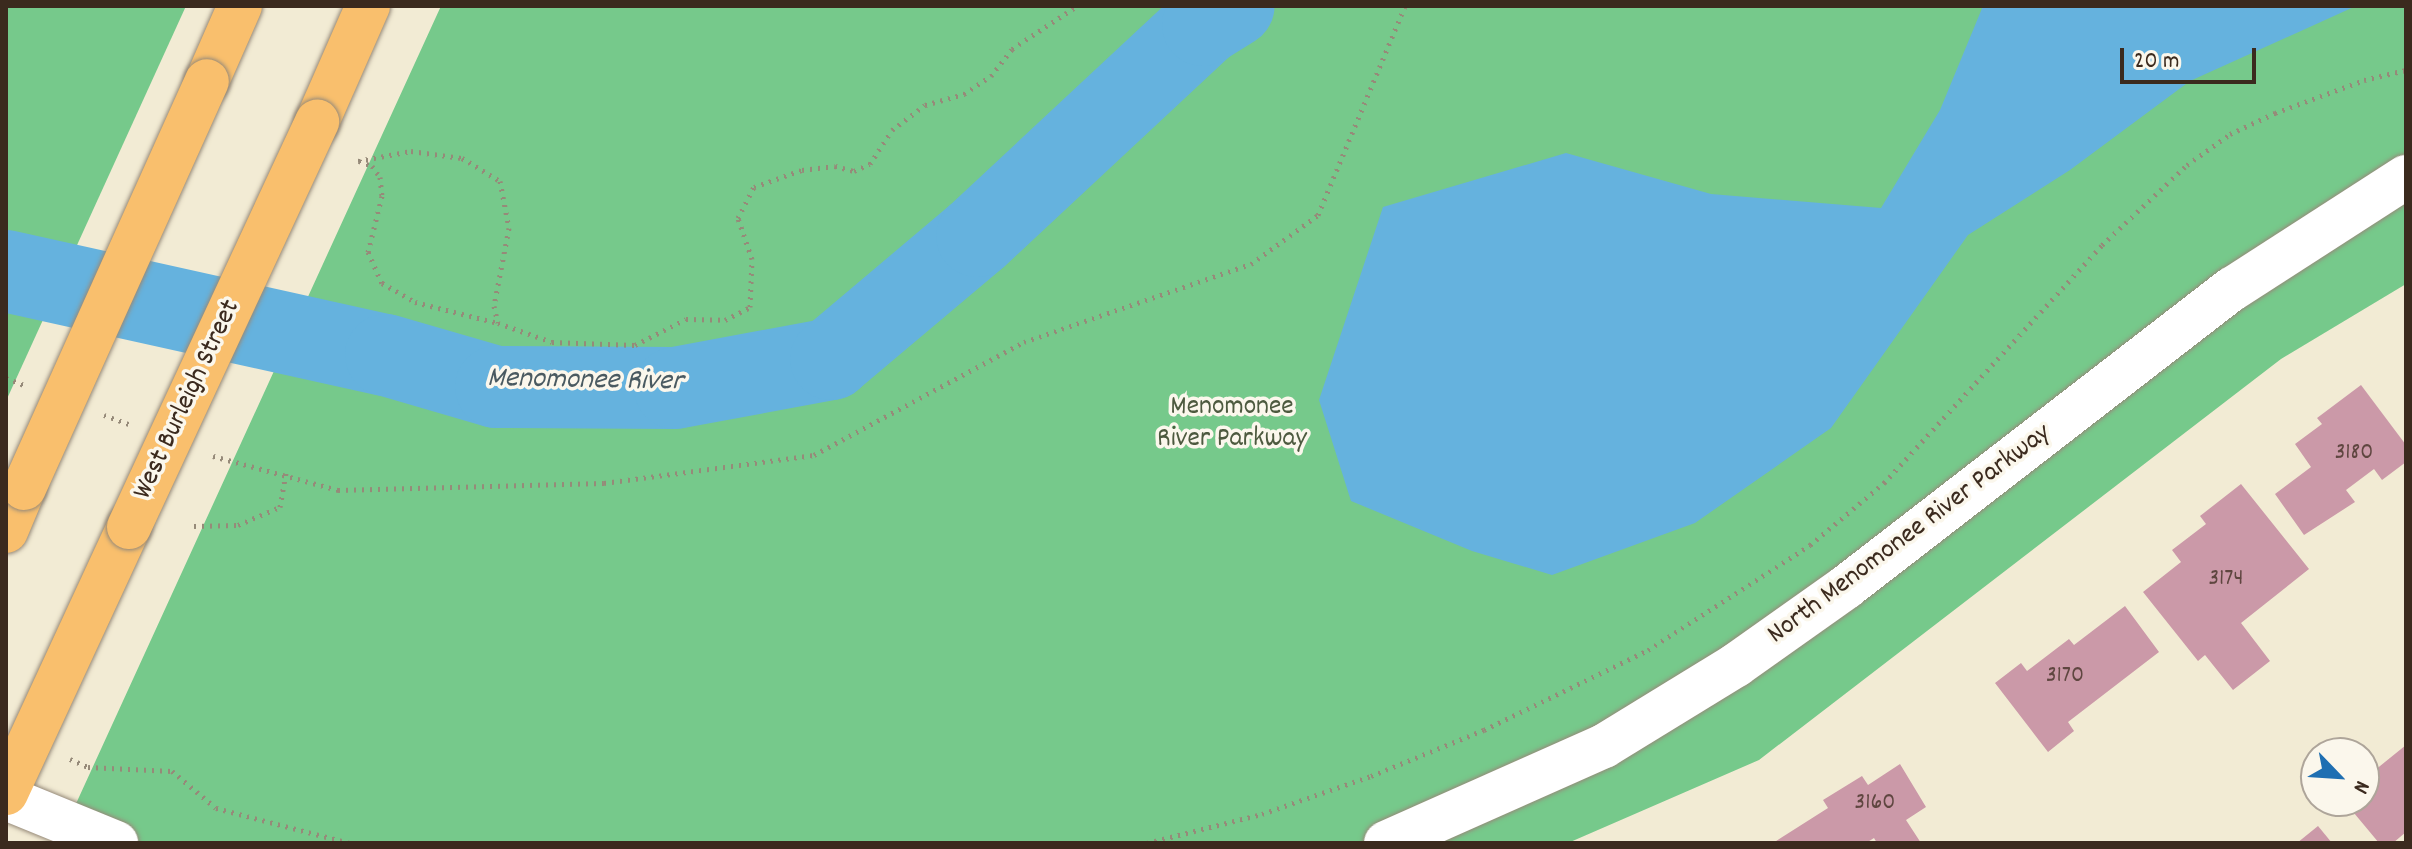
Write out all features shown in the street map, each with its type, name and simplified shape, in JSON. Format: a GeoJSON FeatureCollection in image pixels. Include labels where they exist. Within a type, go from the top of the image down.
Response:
{"type":"FeatureCollection","features":[{"type":"Feature","properties":{"kind":"main road"},"geometry":{"type":"LineString","coordinates":[[6,531],[240,6]]}},
{"type":"Feature","properties":{"kind":"main road","name":"West Burleigh Street"},"geometry":{"type":"LineString","coordinates":[[6,796],[368,6]]}},
{"type":"Feature","properties":{"kind":"street","name":"North Menomonee River Parkway"},"geometry":{"type":"LineString","coordinates":[[1386,843],[1604,746],[1736,665],[1846,587],[2232,289],[2406,177]]}},
{"type":"Feature","properties":{"kind":"street"},"geometry":{"type":"LineString","coordinates":[[6,796],[116,843]]}},
{"type":"Feature","properties":{"kind":"path"},"geometry":{"type":"LineString","coordinates":[[498,323],[494,306],[509,228],[500,181],[462,158],[411,151],[358,161],[372,166],[380,177],[380,205],[368,252],[382,283],[426,306],[498,323],[552,342],[625,346],[650,339],[686,319],[725,320],[740,315],[750,307],[752,259],[738,218],[754,187],[802,170],[854,171],[870,164],[892,130],[925,105],[964,94],[982,82],[1012,49],[1077,6]]}},
{"type":"Feature","properties":{"kind":"path"},"geometry":{"type":"LineString","coordinates":[[204,453],[286,472],[338,490],[604,483],[814,455],[1024,342],[1251,264],[1318,215],[1405,6]]}},
{"type":"Feature","properties":{"kind":"path"},"geometry":{"type":"LineString","coordinates":[[1147,843],[1262,814],[1371,776],[1484,730],[1648,650],[1810,545],[1884,483],[2102,245],[2187,165],[2230,134],[2275,113],[2406,70]]}},
{"type":"Feature","properties":{"kind":"path"},"geometry":{"type":"LineString","coordinates":[[6,378],[34,389]]}},
{"type":"Feature","properties":{"kind":"path"},"geometry":{"type":"LineString","coordinates":[[91,410],[133,426]]}},
{"type":"Feature","properties":{"kind":"path"},"geometry":{"type":"LineString","coordinates":[[194,526],[238,525],[280,507],[286,472]]}},
{"type":"Feature","properties":{"kind":"path"},"geometry":{"type":"LineString","coordinates":[[88,767],[172,771],[216,808],[280,829],[349,843]]}},
{"type":"Feature","properties":{"kind":"green space"},"geometry":{"type":"Polygon","coordinates":[[[6,6],[186,6],[6,401],[6,6]]]}},
{"type":"Feature","properties":{"kind":"green space","name":"Menomonee River Parkway"},"geometry":{"type":"Polygon","coordinates":[[[441,6],[2406,6],[2406,284],[2281,359],[1759,760],[1568,843],[58,843],[441,6]]]}},
{"type":"Feature","properties":{"kind":"water"},"geometry":{"type":"Polygon","coordinates":[[[1983,6],[2356,6],[2190,81],[2070,170],[1968,235],[1831,428],[1695,523],[1552,575],[1472,551],[1351,501],[1319,400],[1383,207],[1566,153],[1711,194],[1881,208],[1940,110],[1983,6]]]}},
{"type":"Feature","properties":{"kind":"building"},"geometry":{"type":"Polygon","coordinates":[[[2361,385],[2406,445],[2406,462],[2382,480],[2374,469],[2346,490],[2355,502],[2304,535],[2275,494],[2311,467],[2295,444],[2322,424],[2317,418],[2361,385]]]}},
{"type":"Feature","properties":{"kind":"building"},"geometry":{"type":"Polygon","coordinates":[[[2241,484],[2309,569],[2241,623],[2270,661],[2233,690],[2205,655],[2198,661],[2143,592],[2181,562],[2172,550],[2206,524],[2200,516],[2241,484]]]}},
{"type":"Feature","properties":{"kind":"building"},"geometry":{"type":"Polygon","coordinates":[[[2125,606],[2159,652],[2068,722],[2074,731],[2048,752],[1995,683],[2021,663],[2027,671],[2069,639],[2074,645],[2125,606]]]}},
{"type":"Feature","properties":{"kind":"building"},"geometry":{"type":"Polygon","coordinates":[[[2406,745],[2406,832],[2393,843],[2379,843],[2357,817],[2380,817],[2380,766],[2406,745]]]}},
{"type":"Feature","properties":{"kind":"building"},"geometry":{"type":"Polygon","coordinates":[[[1900,764],[1926,807],[1906,820],[1921,843],[1877,843],[1874,838],[1866,843],[1773,843],[1828,808],[1823,800],[1862,776],[1868,785],[1900,764]]]}},
{"type":"Feature","properties":{"kind":"building"},"geometry":{"type":"Polygon","coordinates":[[[2318,826],[2332,843],[2297,843],[2318,826]]]}},
{"type":"Feature","properties":{"kind":"waterway","name":"Menomonee River"},"geometry":{"type":"LineString","coordinates":[[6,271],[386,355],[496,387],[675,388],[831,359],[977,236],[1203,25],[1234,6]]}}]}
